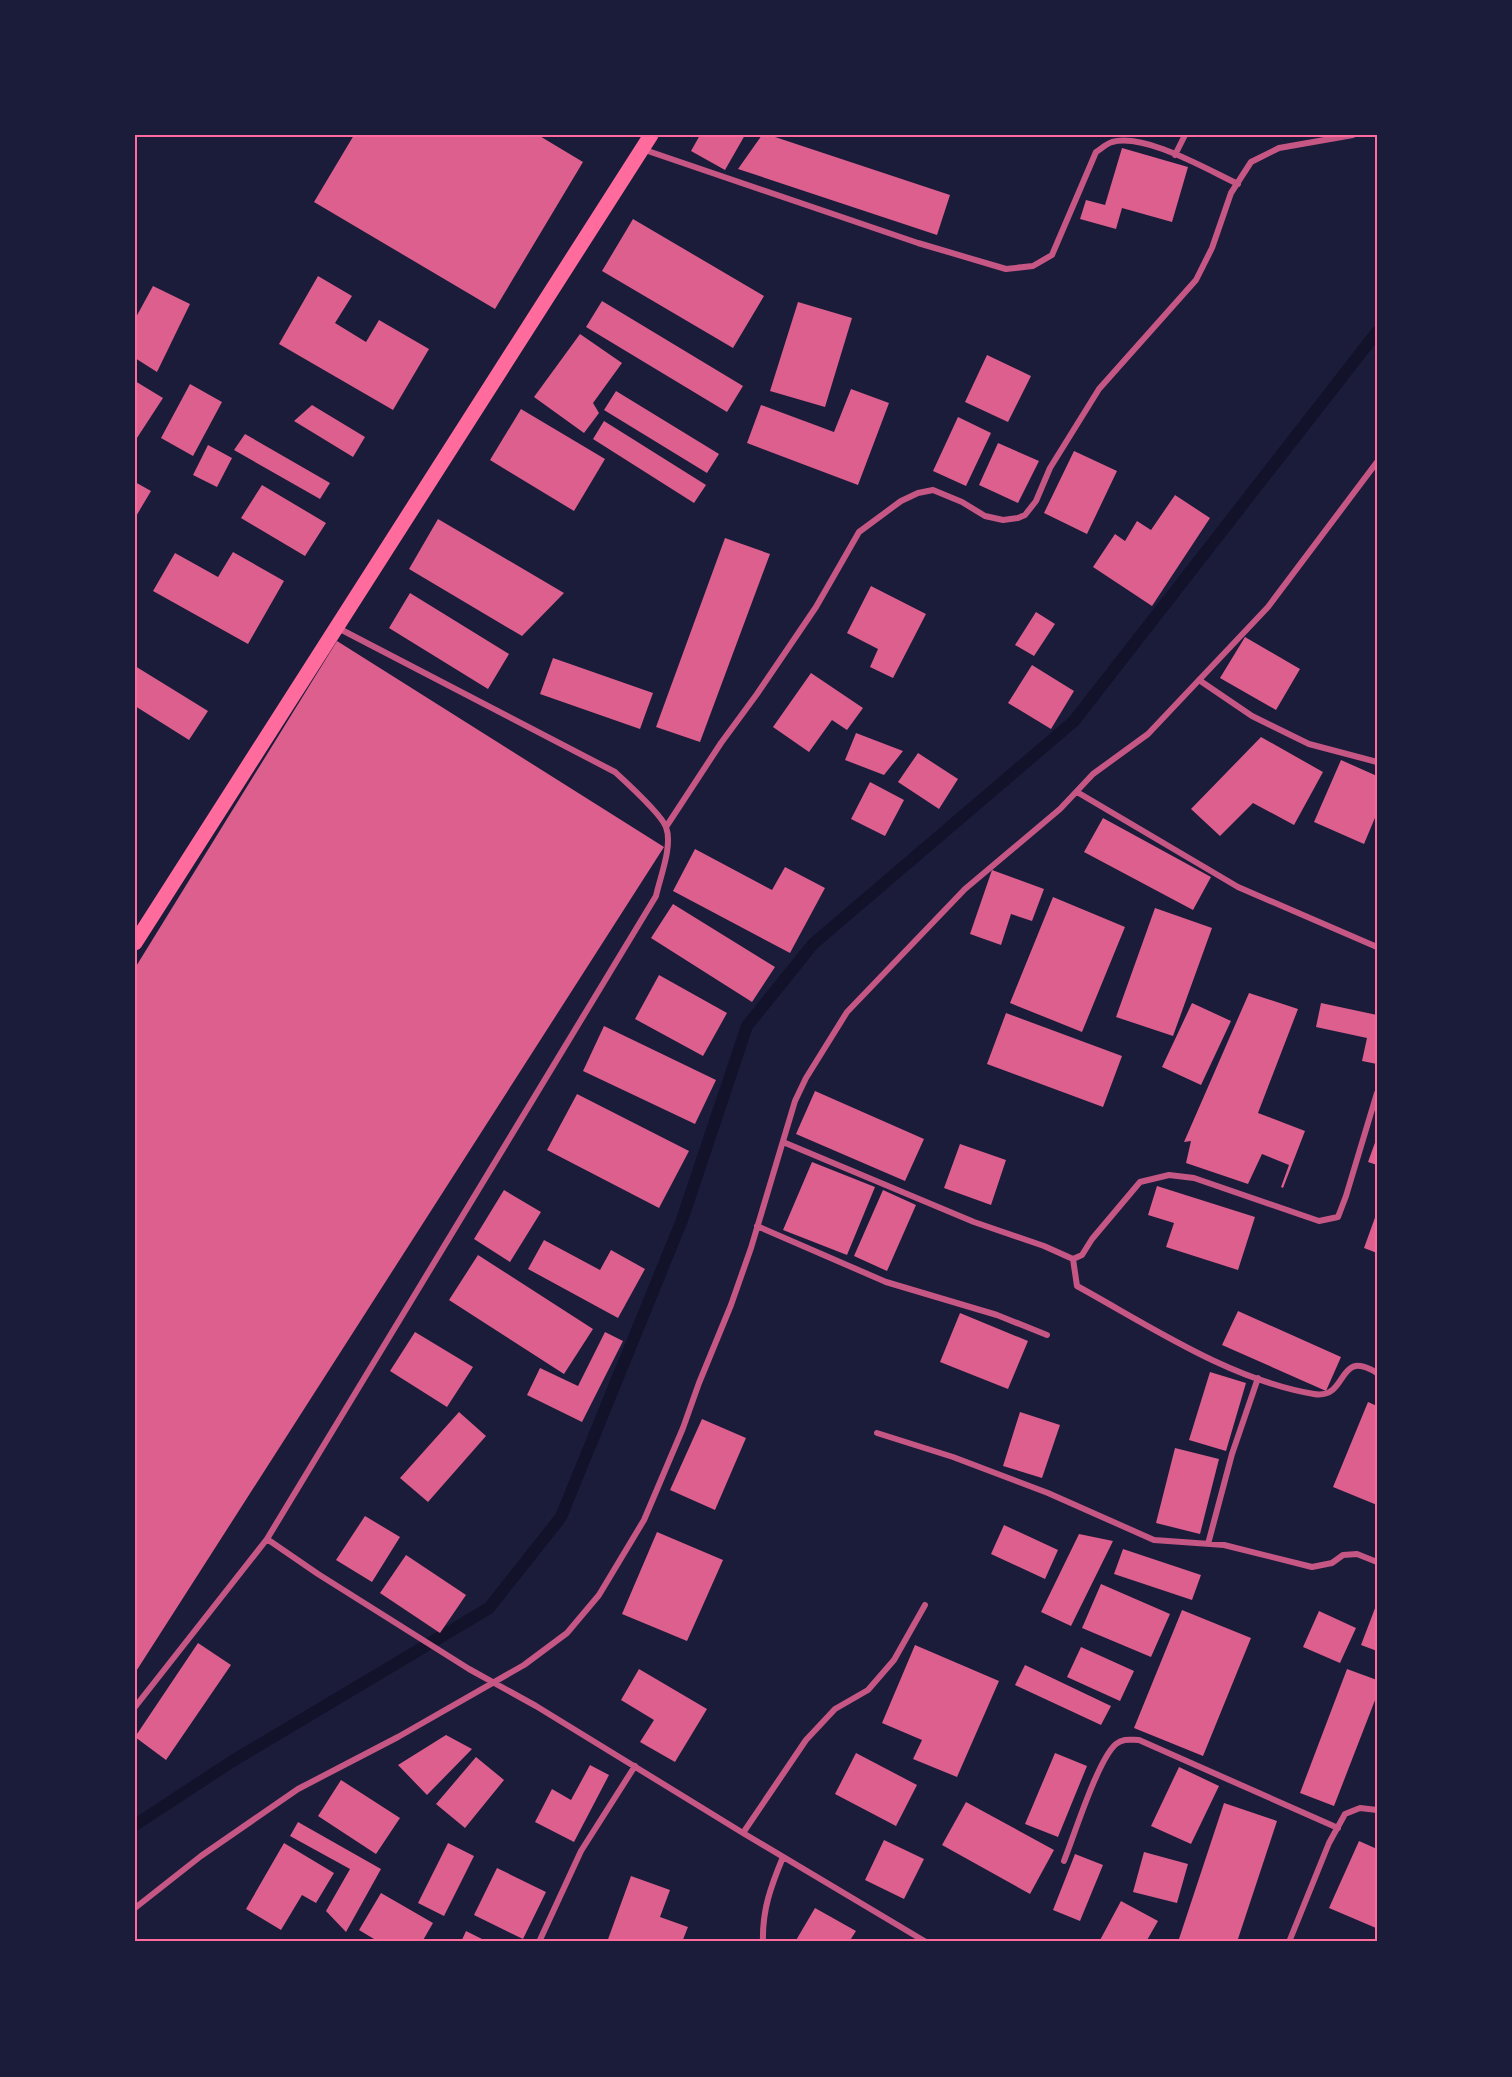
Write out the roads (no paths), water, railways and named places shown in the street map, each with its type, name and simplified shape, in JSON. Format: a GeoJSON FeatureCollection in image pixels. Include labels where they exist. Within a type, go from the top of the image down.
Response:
{"type":"FeatureCollection","features":[{"type":"Feature","properties":{"kind":"main road"},"geometry":{"type":"LineString","coordinates":[[135,943],[651,135]]}},
{"type":"Feature","properties":{"kind":"street"},"geometry":{"type":"LineString","coordinates":[[1175,155],[1185,135]]}},
{"type":"Feature","properties":{"kind":"street"},"geometry":{"type":"LineString","coordinates":[[666,827],[721,743],[758,694],[816,607],[860,532],[901,501],[918,493],[933,490],[962,502],[985,516],[1003,520],[1025,514],[1036,501],[1050,468],[1099,389],[1196,280],[1212,248],[1231,193],[1251,162],[1279,148],[1353,135]]}},
{"type":"Feature","properties":{"kind":"street"},"geometry":{"type":"LineString","coordinates":[[642,150],[918,243],[1006,269],[1033,266],[1052,255],[1096,152],[1110,142],[1127,140],[1153,145],[1238,184]]}},
{"type":"Feature","properties":{"kind":"street"},"geometry":{"type":"LineString","coordinates":[[135,1908],[201,1856],[298,1790],[398,1737],[524,1665],[567,1633],[599,1594],[644,1520],[731,1305],[758,1226],[795,1101],[806,1078],[848,1012],[965,889],[1060,809],[1092,774],[1148,734],[1268,607],[1377,462]]}},
{"type":"Feature","properties":{"kind":"street"},"geometry":{"type":"LineString","coordinates":[[135,1707],[267,1539],[656,896],[668,849],[666,827],[634,789],[615,772],[338,628]]}},
{"type":"Feature","properties":{"kind":"street"},"geometry":{"type":"LineString","coordinates":[[1199,680],[1252,716],[1309,744],[1377,762]]}},
{"type":"Feature","properties":{"kind":"street"},"geometry":{"type":"LineString","coordinates":[[1077,792],[1238,887],[1377,947]]}},
{"type":"Feature","properties":{"kind":"street"},"geometry":{"type":"LineString","coordinates":[[783,1142],[974,1222],[1044,1246],[1073,1259],[1082,1255],[1092,1239],[1140,1182],[1168,1176],[1194,1178],[1319,1221],[1338,1217],[1347,1196],[1377,1093]]}},
{"type":"Feature","properties":{"kind":"street"},"geometry":{"type":"LineString","coordinates":[[758,1226],[886,1281],[997,1314],[1047,1335]]}},
{"type":"Feature","properties":{"kind":"street"},"geometry":{"type":"LineString","coordinates":[[1073,1259],[1077,1286],[1220,1363],[1258,1378],[1292,1389],[1326,1395],[1333,1391],[1348,1369],[1365,1366],[1377,1373]]}},
{"type":"Feature","properties":{"kind":"street"},"geometry":{"type":"LineString","coordinates":[[1208,1544],[1232,1454],[1258,1378]]}},
{"type":"Feature","properties":{"kind":"street"},"geometry":{"type":"LineString","coordinates":[[877,1433],[952,1457],[1048,1493],[1154,1540],[1224,1545],[1312,1567],[1332,1563],[1343,1555],[1357,1554],[1377,1562]]}},
{"type":"Feature","properties":{"kind":"street"},"geometry":{"type":"LineString","coordinates":[[267,1539],[318,1574],[469,1669],[536,1706],[926,1942]]}},
{"type":"Feature","properties":{"kind":"street"},"geometry":{"type":"LineString","coordinates":[[743,1833],[806,1740],[835,1709],[868,1690],[894,1660],[925,1605]]}},
{"type":"Feature","properties":{"kind":"street"},"geometry":{"type":"LineString","coordinates":[[1064,1861],[1100,1768],[1115,1744],[1125,1739],[1139,1740],[1338,1827]]}},
{"type":"Feature","properties":{"kind":"street"},"geometry":{"type":"LineString","coordinates":[[539,1942],[581,1851],[635,1766]]}},
{"type":"Feature","properties":{"kind":"street"},"geometry":{"type":"LineString","coordinates":[[1289,1942],[1329,1843],[1345,1814],[1360,1808],[1377,1810]]}},
{"type":"Feature","properties":{"kind":"street"},"geometry":{"type":"LineString","coordinates":[[763,1942],[768,1894],[783,1857]]}},
{"type":"Feature","properties":{"kind":"waterway"},"geometry":{"type":"LineString","coordinates":[[135,1825],[231,1762],[489,1608],[561,1517],[682,1220],[747,1026],[813,944],[1074,721],[1377,332]]}}]}
